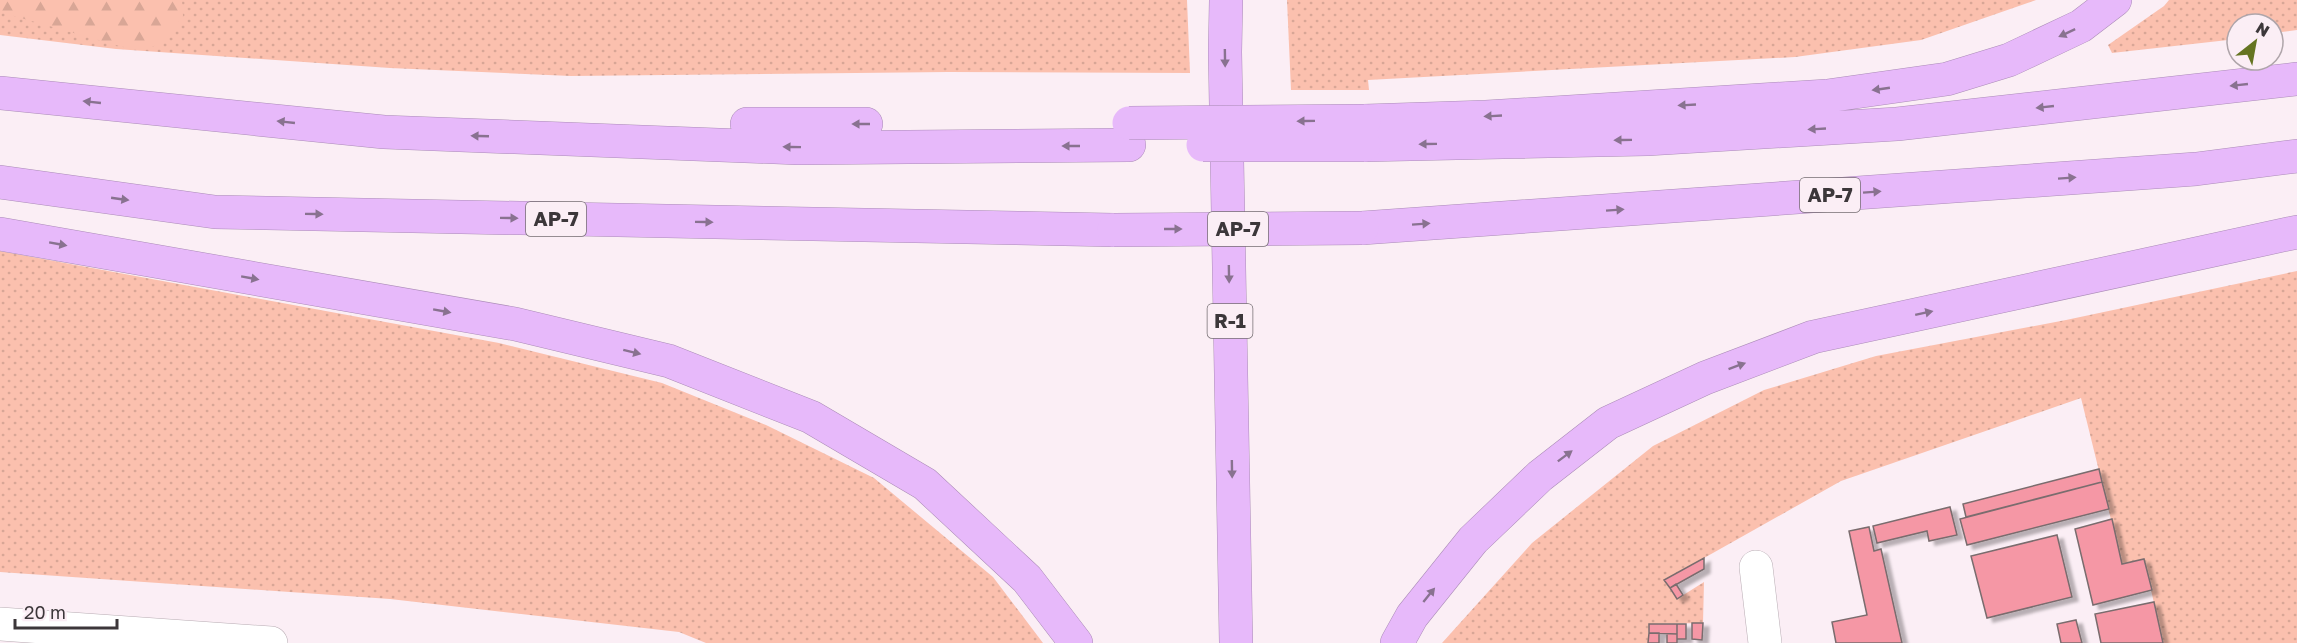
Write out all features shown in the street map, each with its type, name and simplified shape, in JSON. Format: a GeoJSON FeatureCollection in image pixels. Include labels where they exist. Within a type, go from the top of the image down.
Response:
{"type":"FeatureCollection","features":[{"type":"Feature","properties":{"kind":"highway","name":"R-1"},"geometry":{"type":"LineString","coordinates":[[1226,0],[1225,63],[1236,643]]}},
{"type":"Feature","properties":{"kind":"highway"},"geometry":{"type":"LineString","coordinates":[[1247,0],[1257,643]]}},
{"type":"Feature","properties":{"kind":"highway"},"geometry":{"type":"LineString","coordinates":[[1364,133],[1486,117],[1827,96],[1947,79],[2009,60],[2071,31],[2115,0]]}},
{"type":"Feature","properties":{"kind":"highway"},"geometry":{"type":"LineString","coordinates":[[0,93],[384,132],[798,148],[1129,134],[1364,133],[1647,139],[1897,124],[2297,79]]}},
{"type":"Feature","properties":{"kind":"highway","name":"AP-7"},"geometry":{"type":"LineString","coordinates":[[0,182],[215,212],[1114,230],[1362,228],[2196,169],[2297,156]]}},
{"type":"Feature","properties":{"kind":"highway"},"geometry":{"type":"LineString","coordinates":[[1396,643],[1412,616],[1473,540],[1540,476],[1608,423],[1705,378],[1813,338],[2297,232]]}},
{"type":"Feature","properties":{"kind":"highway"},"geometry":{"type":"LineString","coordinates":[[0,234],[515,324],[669,361],[811,417],[925,484],[1027,579],[1076,643]]}},
{"type":"Feature","properties":{"kind":"lane"},"geometry":{"type":"LineString","coordinates":[[1756,567],[1765,643]]}},
{"type":"Feature","properties":{"kind":"lane"},"geometry":{"type":"LineString","coordinates":[[0,624],[271,643]]}},
{"type":"Feature","properties":{"kind":"green space"},"geometry":{"type":"Polygon","coordinates":[[[0,0],[1187,0],[1190,73],[948,72],[571,76],[390,68],[116,49],[0,35],[0,0]]]}},
{"type":"Feature","properties":{"kind":"green space"},"geometry":{"type":"Polygon","coordinates":[[[0,0],[182,0],[183,16],[162,45],[130,49],[0,12],[0,0]]]}},
{"type":"Feature","properties":{"kind":"green space"},"geometry":{"type":"Polygon","coordinates":[[[1287,0],[2036,0],[1921,40],[1795,57],[1368,80],[1369,90],[1291,90],[1287,0]]]}},
{"type":"Feature","properties":{"kind":"green space"},"geometry":{"type":"Polygon","coordinates":[[[2169,0],[2297,0],[2297,30],[2285,32],[2285,12],[2225,12],[2225,40],[2112,53],[2108,45],[2164,6],[2169,0]]]}},
{"type":"Feature","properties":{"kind":"green space"},"geometry":{"type":"Polygon","coordinates":[[[0,251],[499,343],[662,383],[766,425],[874,478],[993,577],[1043,643],[706,643],[679,632],[390,599],[0,572],[0,251]]]}},
{"type":"Feature","properties":{"kind":"green space"},"geometry":{"type":"Polygon","coordinates":[[[2297,271],[2297,643],[2163,643],[2144,559],[2122,564],[2081,398],[1841,481],[1665,580],[1677,599],[1704,582],[1703,623],[1649,624],[1648,643],[1442,643],[1532,543],[1653,446],[1764,390],[1876,356],[2066,320],[2297,271]]]}},
{"type":"Feature","properties":{"kind":"building"},"geometry":{"type":"Polygon","coordinates":[[[2099,469],[2102,482],[1966,517],[1963,504],[2099,469]]]}},
{"type":"Feature","properties":{"kind":"building"},"geometry":{"type":"Polygon","coordinates":[[[2102,482],[2109,509],[1967,545],[1960,519],[2102,482]]]}},
{"type":"Feature","properties":{"kind":"building"},"geometry":{"type":"Polygon","coordinates":[[[1950,507],[1957,535],[1929,541],[1927,531],[1877,543],[1873,526],[1950,507]]]}},
{"type":"Feature","properties":{"kind":"building"},"geometry":{"type":"Polygon","coordinates":[[[2112,519],[2122,564],[2144,559],[2152,590],[2093,605],[2075,529],[2112,519]]]}},
{"type":"Feature","properties":{"kind":"building"},"geometry":{"type":"Polygon","coordinates":[[[1869,527],[1874,551],[1881,549],[1902,643],[1836,643],[1832,622],[1867,615],[1849,531],[1869,527]]]}},
{"type":"Feature","properties":{"kind":"building"},"geometry":{"type":"Polygon","coordinates":[[[2057,535],[2072,597],[1987,618],[1971,556],[2057,535]]]}},
{"type":"Feature","properties":{"kind":"building"},"geometry":{"type":"Polygon","coordinates":[[[1704,558],[1704,569],[1670,588],[1664,580],[1704,558]]]}},
{"type":"Feature","properties":{"kind":"building"},"geometry":{"type":"Polygon","coordinates":[[[1676,584],[1683,595],[1677,599],[1670,588],[1676,584]]]}},
{"type":"Feature","properties":{"kind":"building"},"geometry":{"type":"Polygon","coordinates":[[[2154,602],[2163,643],[2101,643],[2095,614],[2154,602]]]}},
{"type":"Feature","properties":{"kind":"building"},"geometry":{"type":"Polygon","coordinates":[[[2076,620],[2082,643],[2061,643],[2057,624],[2076,620]]]}},
{"type":"Feature","properties":{"kind":"building"},"geometry":{"type":"Polygon","coordinates":[[[1692,623],[1703,623],[1702,640],[1692,639],[1692,623]]]}},
{"type":"Feature","properties":{"kind":"building"},"geometry":{"type":"Polygon","coordinates":[[[1649,624],[1677,624],[1677,634],[1649,633],[1649,624]]]}},
{"type":"Feature","properties":{"kind":"building"},"geometry":{"type":"Polygon","coordinates":[[[1677,624],[1686,624],[1686,639],[1677,639],[1677,624]]]}},
{"type":"Feature","properties":{"kind":"building"},"geometry":{"type":"Polygon","coordinates":[[[1649,633],[1659,633],[1659,643],[1648,643],[1649,633]]]}},
{"type":"Feature","properties":{"kind":"building"},"geometry":{"type":"Polygon","coordinates":[[[1667,634],[1677,634],[1677,643],[1667,643],[1667,634]]]}}]}
